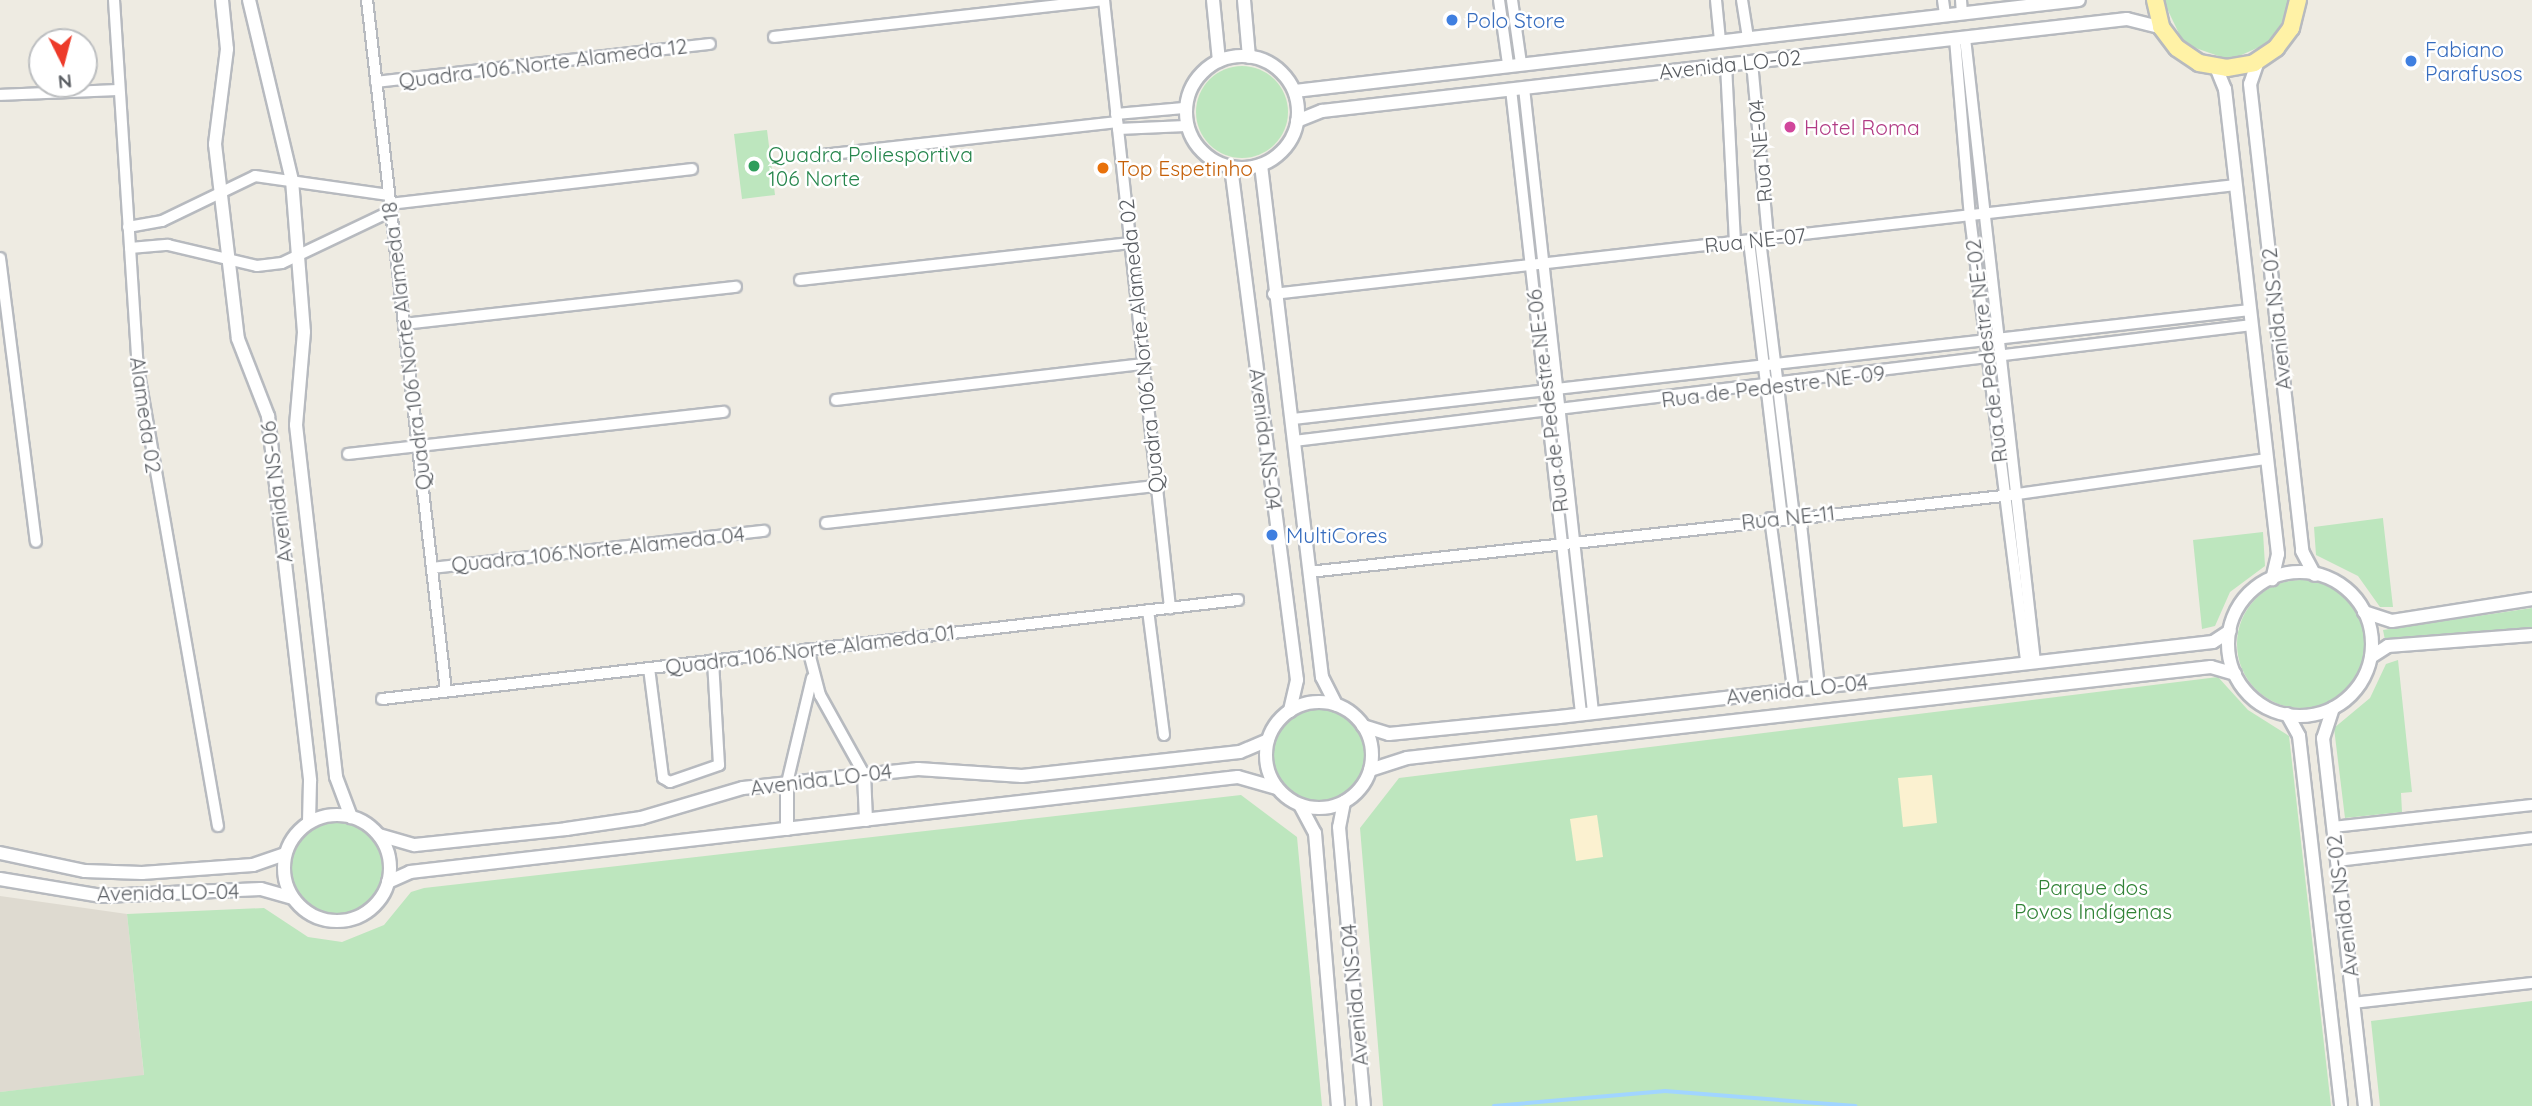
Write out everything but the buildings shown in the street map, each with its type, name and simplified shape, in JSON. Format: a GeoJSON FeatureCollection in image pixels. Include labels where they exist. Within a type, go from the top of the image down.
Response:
{"type":"FeatureCollection","features":[{"type":"Feature","properties":{"kind":"main road"},"geometry":{"type":"LineString","coordinates":[[2155,0],[2162,28],[2184,54],[2216,67],[2258,61],[2285,38],[2302,3]]}},
{"type":"Feature","properties":{"kind":"street","name":"Alameda 02"},"geometry":{"type":"LineString","coordinates":[[114,0],[128,227],[147,428],[218,826]]}},
{"type":"Feature","properties":{"kind":"street","name":"Avenida NS-06"},"geometry":{"type":"LineString","coordinates":[[222,0],[227,49],[215,144],[238,339],[268,416],[310,780],[309,822]]}},
{"type":"Feature","properties":{"kind":"street","name":"Avenida NS-06"},"geometry":{"type":"LineString","coordinates":[[249,0],[292,180],[301,253],[304,332],[296,425],[336,777],[351,817]]}},
{"type":"Feature","properties":{"kind":"street","name":"Quadra 106 Norte Alameda 18"},"geometry":{"type":"LineString","coordinates":[[367,0],[446,691]]}},
{"type":"Feature","properties":{"kind":"street"},"geometry":{"type":"LineString","coordinates":[[774,37],[1104,0]]}},
{"type":"Feature","properties":{"kind":"street","name":"Quadra 106 Norte Alameda 02"},"geometry":{"type":"LineString","coordinates":[[1104,0],[1170,608]]}},
{"type":"Feature","properties":{"kind":"street"},"geometry":{"type":"LineString","coordinates":[[1213,0],[1219,61]]}},
{"type":"Feature","properties":{"kind":"street"},"geometry":{"type":"LineString","coordinates":[[1244,0],[1249,57]]}},
{"type":"Feature","properties":{"kind":"street"},"geometry":{"type":"LineString","coordinates":[[1499,0],[1514,64]]}},
{"type":"Feature","properties":{"kind":"street"},"geometry":{"type":"LineString","coordinates":[[1512,0],[1514,64]]}},
{"type":"Feature","properties":{"kind":"street"},"geometry":{"type":"LineString","coordinates":[[1716,0],[1720,40]]}},
{"type":"Feature","properties":{"kind":"street"},"geometry":{"type":"LineString","coordinates":[[1742,0],[1748,37]]}},
{"type":"Feature","properties":{"kind":"street"},"geometry":{"type":"LineString","coordinates":[[1943,0],[1945,15]]}},
{"type":"Feature","properties":{"kind":"street","name":"Avenida LO-02"},"geometry":{"type":"LineString","coordinates":[[1295,91],[1945,15],[1961,6],[2079,0]]}},
{"type":"Feature","properties":{"kind":"street","name":"Avenida LO-02"},"geometry":{"type":"LineString","coordinates":[[1297,121],[1322,111],[2133,19],[2162,28]]}},
{"type":"Feature","properties":{"kind":"street","name":"Rua de Pedestre NE-02"},"geometry":{"type":"LineString","coordinates":[[1960,38],[1985,215],[2016,494],[2030,662]]}},
{"type":"Feature","properties":{"kind":"street","name":"Rua de Pedestre NE-02"},"geometry":{"type":"LineString","coordinates":[[1960,38],[1970,217],[2003,496],[2030,662]]}},
{"type":"Feature","properties":{"kind":"street","name":"Quadra 106 Norte Alameda 12"},"geometry":{"type":"LineString","coordinates":[[376,82],[710,44]]}},
{"type":"Feature","properties":{"kind":"street"},"geometry":{"type":"LineString","coordinates":[[1249,57],[1277,68],[1295,91],[1297,121],[1282,153],[1261,165],[1231,167],[1199,148],[1186,127],[1184,108],[1196,79],[1219,61],[1249,57]]}},
{"type":"Feature","properties":{"kind":"street","name":"Avenida NS-02"},"geometry":{"type":"LineString","coordinates":[[2258,61],[2250,78],[2251,98],[2302,551],[2315,575]]}},
{"type":"Feature","properties":{"kind":"street","name":"Rua NE-04"},"geometry":{"type":"LineString","coordinates":[[1752,62],[1759,240],[1773,385]]}},
{"type":"Feature","properties":{"kind":"street","name":"Rua NE-04"},"geometry":{"type":"LineString","coordinates":[[1726,65],[1735,242]]}},
{"type":"Feature","properties":{"kind":"street","name":"Avenida NS-02"},"geometry":{"type":"LineString","coordinates":[[2216,67],[2236,185],[2278,554],[2272,579]]}},
{"type":"Feature","properties":{"kind":"street","name":"Rua de Pedestre NE-06"},"geometry":{"type":"LineString","coordinates":[[1517,89],[1543,262],[1576,541],[1587,713]]}},
{"type":"Feature","properties":{"kind":"street","name":"Rua de Pedestre NE-06"},"geometry":{"type":"LineString","coordinates":[[1517,89],[1531,263],[1563,542],[1587,713]]}},
{"type":"Feature","properties":{"kind":"street"},"geometry":{"type":"LineString","coordinates":[[0,95],[119,90]]}},
{"type":"Feature","properties":{"kind":"street"},"geometry":{"type":"LineString","coordinates":[[823,155],[1117,122],[1184,108]]}},
{"type":"Feature","properties":{"kind":"street"},"geometry":{"type":"LineString","coordinates":[[1117,122],[1186,127]]}},
{"type":"Feature","properties":{"kind":"street","name":"Avenida NS-04"},"geometry":{"type":"LineString","coordinates":[[1261,165],[1273,294],[1293,419],[1324,685],[1335,705]]}},
{"type":"Feature","properties":{"kind":"street","name":"Avenida NS-04"},"geometry":{"type":"LineString","coordinates":[[1231,167],[1297,680],[1290,711],[1268,740]]}},
{"type":"Feature","properties":{"kind":"street"},"geometry":{"type":"LineString","coordinates":[[128,227],[162,221],[255,176],[292,180],[390,204],[692,169]]}},
{"type":"Feature","properties":{"kind":"street","name":"Rua NE-07"},"geometry":{"type":"LineString","coordinates":[[1273,294],[2236,185]]}},
{"type":"Feature","properties":{"kind":"street"},"geometry":{"type":"LineString","coordinates":[[130,248],[179,246],[229,263],[257,267],[301,253],[390,204]]}},
{"type":"Feature","properties":{"kind":"street"},"geometry":{"type":"LineString","coordinates":[[800,280],[1130,243]]}},
{"type":"Feature","properties":{"kind":"street"},"geometry":{"type":"LineString","coordinates":[[0,258],[36,542]]}},
{"type":"Feature","properties":{"kind":"street"},"geometry":{"type":"LineString","coordinates":[[404,324],[736,287]]}},
{"type":"Feature","properties":{"kind":"street","name":"Rua de Pedestre NE-09"},"geometry":{"type":"LineString","coordinates":[[1293,419],[1986,345],[2250,310]]}},
{"type":"Feature","properties":{"kind":"street","name":"Rua de Pedestre NE-09"},"geometry":{"type":"LineString","coordinates":[[1294,441],[2001,360],[2252,325]]}},
{"type":"Feature","properties":{"kind":"street"},"geometry":{"type":"LineString","coordinates":[[836,400],[1143,364]]}},
{"type":"Feature","properties":{"kind":"street"},"geometry":{"type":"LineString","coordinates":[[1773,385],[1797,515],[1819,686]]}},
{"type":"Feature","properties":{"kind":"street"},"geometry":{"type":"LineString","coordinates":[[1773,385],[1782,517]]}},
{"type":"Feature","properties":{"kind":"street"},"geometry":{"type":"LineString","coordinates":[[348,454],[724,412]]}},
{"type":"Feature","properties":{"kind":"street","name":"Rua NE-11"},"geometry":{"type":"LineString","coordinates":[[1309,572],[1797,515],[2003,496],[2267,459]]}},
{"type":"Feature","properties":{"kind":"street"},"geometry":{"type":"LineString","coordinates":[[826,523],[1157,486]]}},
{"type":"Feature","properties":{"kind":"street"},"geometry":{"type":"LineString","coordinates":[[1770,518],[1793,689]]}},
{"type":"Feature","properties":{"kind":"street","name":"Quadra 106 Norte Alameda 04"},"geometry":{"type":"LineString","coordinates":[[432,568],[764,531]]}},
{"type":"Feature","properties":{"kind":"street"},"geometry":{"type":"LineString","coordinates":[[2315,575],[2345,589],[2364,612],[2371,657],[2357,688],[2333,708],[2287,714],[2258,702],[2235,674],[2230,631],[2241,603],[2272,579],[2315,575]]}},
{"type":"Feature","properties":{"kind":"street","name":"Quadra 106 Norte Alameda 01"},"geometry":{"type":"LineString","coordinates":[[382,699],[1238,600]]}},
{"type":"Feature","properties":{"kind":"street"},"geometry":{"type":"LineString","coordinates":[[2364,612],[2392,621],[2532,600]]}},
{"type":"Feature","properties":{"kind":"street"},"geometry":{"type":"LineString","coordinates":[[1148,610],[1164,735]]}},
{"type":"Feature","properties":{"kind":"street","name":"Avenida LO-04"},"geometry":{"type":"LineString","coordinates":[[1363,726],[1398,734],[2213,642],[2230,631]]}},
{"type":"Feature","properties":{"kind":"street"},"geometry":{"type":"LineString","coordinates":[[2371,657],[2390,646],[2532,635]]}},
{"type":"Feature","properties":{"kind":"street"},"geometry":{"type":"LineString","coordinates":[[808,649],[812,678],[864,774],[866,820]]}},
{"type":"Feature","properties":{"kind":"street"},"geometry":{"type":"LineString","coordinates":[[649,668],[663,778],[670,782],[719,765],[713,660]]}},
{"type":"Feature","properties":{"kind":"street","name":"Avenida LO-04"},"geometry":{"type":"LineString","coordinates":[[1370,770],[1407,758],[2211,667],[2235,674]]}},
{"type":"Feature","properties":{"kind":"street"},"geometry":{"type":"LineString","coordinates":[[788,829],[787,783],[812,678]]}},
{"type":"Feature","properties":{"kind":"street"},"geometry":{"type":"LineString","coordinates":[[1290,711],[1313,702],[1335,705],[1363,726],[1372,746],[1370,770],[1344,802],[1300,805]]}},
{"type":"Feature","properties":{"kind":"street","name":"Avenida NS-02"},"geometry":{"type":"LineString","coordinates":[[2333,708],[2323,738],[2365,1106]]}},
{"type":"Feature","properties":{"kind":"street","name":"Avenida NS-02"},"geometry":{"type":"LineString","coordinates":[[2287,714],[2299,736],[2341,1106]]}},
{"type":"Feature","properties":{"kind":"street"},"geometry":{"type":"LineString","coordinates":[[1268,740],[1266,765],[1276,788]]}},
{"type":"Feature","properties":{"kind":"street","name":"Avenida LO-04"},"geometry":{"type":"LineString","coordinates":[[379,835],[411,845],[588,827],[652,815],[722,792],[787,783],[923,768],[1022,776],[1240,752],[1268,740]]}},
{"type":"Feature","properties":{"kind":"street"},"geometry":{"type":"LineString","coordinates":[[388,882],[410,872],[1238,777],[1276,788]]}},
{"type":"Feature","properties":{"kind":"street","name":"Avenida NS-04"},"geometry":{"type":"LineString","coordinates":[[1276,788],[1300,805],[1315,833],[1338,1106]]}},
{"type":"Feature","properties":{"kind":"street","name":"Avenida NS-04"},"geometry":{"type":"LineString","coordinates":[[1344,802],[1339,833],[1364,1106]]}},
{"type":"Feature","properties":{"kind":"street"},"geometry":{"type":"LineString","coordinates":[[2333,827],[2532,805]]}},
{"type":"Feature","properties":{"kind":"street"},"geometry":{"type":"LineString","coordinates":[[351,817],[379,835],[390,860],[388,882],[374,906],[347,920],[313,915],[293,898],[284,877],[285,854],[309,822],[351,817]]}},
{"type":"Feature","properties":{"kind":"street"},"geometry":{"type":"LineString","coordinates":[[2337,861],[2532,838]]}},
{"type":"Feature","properties":{"kind":"street","name":"Avenida LO-04"},"geometry":{"type":"LineString","coordinates":[[0,853],[60,868],[133,873],[253,865],[285,854]]}},
{"type":"Feature","properties":{"kind":"street","name":"Avenida LO-04"},"geometry":{"type":"LineString","coordinates":[[0,879],[102,896],[261,889],[293,898]]}},
{"type":"Feature","properties":{"kind":"street"},"geometry":{"type":"LineString","coordinates":[[2353,1003],[2532,983]]}},
{"type":"Feature","properties":{"kind":"shaded area"},"geometry":{"type":"Polygon","coordinates":[[[0,896],[127,914],[144,1076],[0,1092],[0,896]]]}},
{"type":"Feature","properties":{"kind":"green space"},"geometry":{"type":"Polygon","coordinates":[[[2163,0],[2292,0],[2273,41],[2230,60],[2184,44],[2163,0]]]}},
{"type":"Feature","properties":{"kind":"green space"},"geometry":{"type":"Polygon","coordinates":[[[1242,66],[1260,69],[1275,79],[1285,94],[1288,112],[1285,130],[1275,145],[1260,155],[1242,158],[1224,155],[1209,145],[1199,130],[1196,112],[1199,94],[1209,79],[1224,69],[1242,66]]]}},
{"type":"Feature","properties":{"kind":"green space","name":"Quadra Poliesportiva 106 Norte"},"geometry":{"type":"Polygon","coordinates":[[[767,130],[775,195],[742,199],[734,134],[767,130]]]}},
{"type":"Feature","properties":{"kind":"green space"},"geometry":{"type":"Polygon","coordinates":[[[2383,518],[2393,607],[2380,607],[2358,576],[2316,555],[2314,527],[2383,518]]]}},
{"type":"Feature","properties":{"kind":"green space"},"geometry":{"type":"Polygon","coordinates":[[[2263,532],[2265,566],[2230,592],[2215,626],[2202,629],[2193,540],[2263,532]]]}},
{"type":"Feature","properties":{"kind":"green space"},"geometry":{"type":"Polygon","coordinates":[[[2301,580],[2326,585],[2346,599],[2360,619],[2365,644],[2360,669],[2346,689],[2326,703],[2301,708],[2276,703],[2256,689],[2242,669],[2237,644],[2242,619],[2256,599],[2276,585],[2301,580]]]}},
{"type":"Feature","properties":{"kind":"green space"},"geometry":{"type":"Polygon","coordinates":[[[2532,608],[2532,627],[2385,640],[2383,630],[2532,608]]]}},
{"type":"Feature","properties":{"kind":"green space"},"geometry":{"type":"Polygon","coordinates":[[[2398,660],[2412,792],[2401,793],[2402,812],[2345,818],[2334,728],[2370,698],[2386,664],[2398,660]]]}},
{"type":"Feature","properties":{"kind":"green space","name":"Parque dos Povos Indígenas"},"geometry":{"type":"Polygon","coordinates":[[[2218,677],[2248,710],[2289,736],[2331,1106],[1383,1106],[1360,828],[1399,778],[2218,677]]]}},
{"type":"Feature","properties":{"kind":"green space"},"geometry":{"type":"Polygon","coordinates":[[[1319,709],[1336,713],[1351,723],[1361,738],[1365,755],[1361,772],[1351,787],[1336,797],[1319,801],[1302,797],[1287,787],[1277,772],[1273,755],[1277,738],[1287,723],[1302,713],[1319,709]]]}},
{"type":"Feature","properties":{"kind":"green space"},"geometry":{"type":"Polygon","coordinates":[[[1241,795],[1297,837],[1322,1106],[0,1106],[0,1092],[144,1075],[127,914],[264,908],[308,937],[342,942],[384,925],[411,892],[424,888],[1241,795]]]}},
{"type":"Feature","properties":{"kind":"green space"},"geometry":{"type":"Polygon","coordinates":[[[336,822],[354,825],[369,835],[379,850],[382,868],[379,886],[369,901],[354,911],[336,914],[318,911],[303,901],[293,886],[290,868],[293,850],[303,835],[318,825],[336,822]]]}},
{"type":"Feature","properties":{"kind":"green space"},"geometry":{"type":"Polygon","coordinates":[[[2532,1001],[2532,1106],[2380,1106],[2371,1021],[2532,1001]]]}},
{"type":"Feature","properties":{"kind":"sand"},"geometry":{"type":"Polygon","coordinates":[[[1932,775],[1937,823],[1903,827],[1898,778],[1932,775]]]}},
{"type":"Feature","properties":{"kind":"sand"},"geometry":{"type":"Polygon","coordinates":[[[1597,815],[1603,857],[1576,861],[1570,819],[1597,815]]]}},
{"type":"Feature","properties":{"kind":"waterway"},"geometry":{"type":"LineString","coordinates":[[1494,1106],[1665,1091],[1855,1106]]}},
{"type":"Feature","properties":{"kind":"place","name":"Polo Store"},"geometry":{"type":"Point","coordinates":[1452,20]}},
{"type":"Feature","properties":{"kind":"place","name":"Fabiano Parafusos"},"geometry":{"type":"Point","coordinates":[2411,61]}},
{"type":"Feature","properties":{"kind":"place","name":"Hotel Roma"},"geometry":{"type":"Point","coordinates":[1790,127]}},
{"type":"Feature","properties":{"kind":"place","name":"Quadra Poliesportiva 106 Norte"},"geometry":{"type":"Point","coordinates":[754,166]}},
{"type":"Feature","properties":{"kind":"place","name":"Top Espetinho"},"geometry":{"type":"Point","coordinates":[1103,168]}},
{"type":"Feature","properties":{"kind":"place","name":"MultiCores"},"geometry":{"type":"Point","coordinates":[1272,535]}}]}
